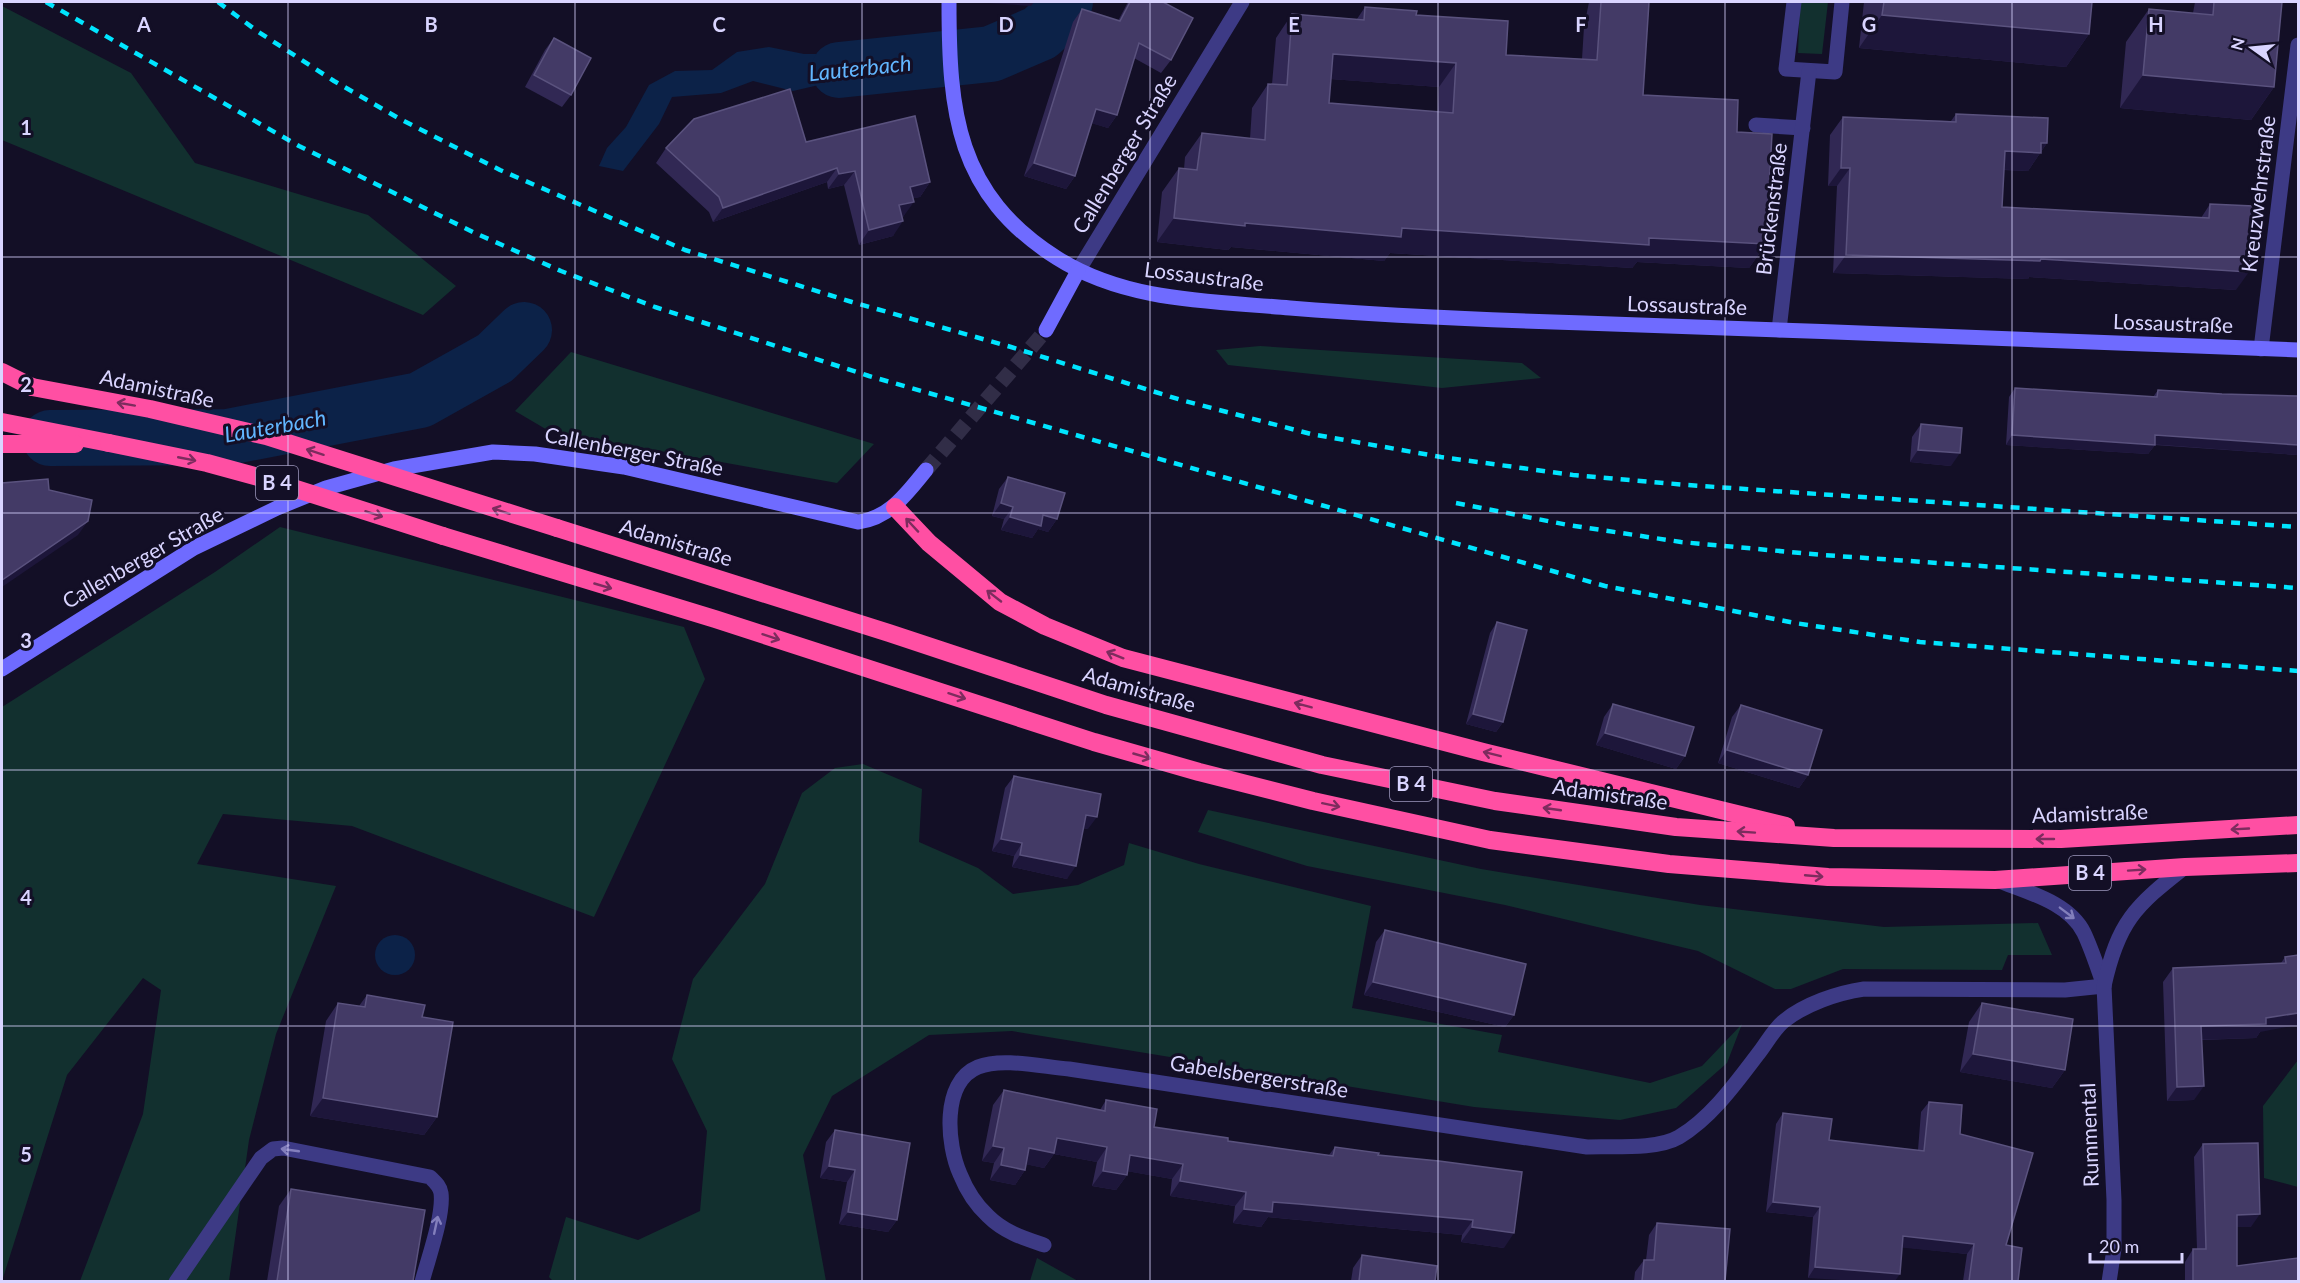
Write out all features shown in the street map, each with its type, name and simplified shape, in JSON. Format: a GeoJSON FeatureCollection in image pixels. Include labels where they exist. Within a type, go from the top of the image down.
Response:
{"type":"FeatureCollection","features":[{"type":"Feature","properties":{"kind":"highway"},"geometry":{"type":"LineString","coordinates":[[2,372],[32,387]]}},
{"type":"Feature","properties":{"kind":"highway","name":"Adamistraße"},"geometry":{"type":"LineString","coordinates":[[2,382],[150,409],[266,436],[878,630],[1106,705],[1322,765],[1495,801],[1676,827],[1834,837],[2061,839],[2298,825]]}},
{"type":"Feature","properties":{"kind":"highway","name":"B 4"},"geometry":{"type":"LineString","coordinates":[[2,422],[207,463],[262,478],[547,569],[715,619],[1094,742],[1313,801],[1490,840],[1669,864],[1828,877],[1995,880],[2185,867],[2298,863]]}},
{"type":"Feature","properties":{"kind":"highway"},"geometry":{"type":"LineString","coordinates":[[2,444],[109,443]]}},
{"type":"Feature","properties":{"kind":"highway"},"geometry":{"type":"LineString","coordinates":[[895,507],[929,543],[1000,602],[1045,626],[1123,658],[1483,752],[1834,837]]}},
{"type":"Feature","properties":{"kind":"street","name":"Lossaustraße"},"geometry":{"type":"LineString","coordinates":[[949,2],[950,74],[959,130],[968,158],[988,197],[1002,214],[1023,233],[1054,256],[1078,271],[1133,291],[1192,300],[1419,317],[2298,350]]}},
{"type":"Feature","properties":{"kind":"street","name":"Callenberger Straße"},"geometry":{"type":"LineString","coordinates":[[1046,330],[1078,271],[1242,2]]}},
{"type":"Feature","properties":{"kind":"street"},"geometry":{"type":"LineString","coordinates":[[1794,2],[1786,69],[1835,72],[1842,2]]}},
{"type":"Feature","properties":{"kind":"street","name":"Kreuzwehrstraße"},"geometry":{"type":"LineString","coordinates":[[2261,349],[2298,45]]}},
{"type":"Feature","properties":{"kind":"street","name":"Brückenstraße"},"geometry":{"type":"LineString","coordinates":[[1779,330],[1809,71]]}},
{"type":"Feature","properties":{"kind":"street","name":"Brückenstraße"},"geometry":{"type":"LineString","coordinates":[[1756,125],[1803,128]]}},
{"type":"Feature","properties":{"kind":"street","name":"Callenberger Straße"},"geometry":{"type":"LineString","coordinates":[[2,669],[194,548],[277,508],[326,488],[394,469],[493,452],[535,454],[624,467],[858,522],[872,520],[895,507],[926,470]]}},
{"type":"Feature","properties":{"kind":"street","name":"Rummental"},"geometry":{"type":"LineString","coordinates":[[2109,1281],[2114,1249],[2114,1178],[2104,986],[2111,954],[2126,923],[2151,894],[2185,867]]}},
{"type":"Feature","properties":{"kind":"street","name":"Rummental"},"geometry":{"type":"LineString","coordinates":[[1995,880],[2052,902],[2074,919],[2084,931],[2104,986]]}},
{"type":"Feature","properties":{"kind":"street","name":"Gabelsbergerstraße"},"geometry":{"type":"LineString","coordinates":[[1044,1245],[1001,1228],[971,1196],[959,1173],[950,1136],[951,1105],[954,1092],[962,1078],[977,1067],[1004,1063],[1069,1069],[1587,1147],[1660,1144],[1678,1138],[1705,1116],[1741,1077],[1783,1022],[1819,1001],[1841,992],[1864,989],[2065,990],[2104,986]]}},
{"type":"Feature","properties":{"kind":"street"},"geometry":{"type":"LineString","coordinates":[[176,1281],[261,1158],[273,1149],[283,1148],[430,1178],[437,1183],[441,1193],[438,1221],[422,1281]]}},
{"type":"Feature","properties":{"kind":"green space"},"geometry":{"type":"Polygon","coordinates":[[[1800,2],[1828,2],[1822,54],[1798,53],[1800,2]]]}},
{"type":"Feature","properties":{"kind":"green space"},"geometry":{"type":"Polygon","coordinates":[[[2,6],[131,73],[195,163],[368,215],[456,286],[423,315],[2,140],[2,6]]]}},
{"type":"Feature","properties":{"kind":"green space"},"geometry":{"type":"Polygon","coordinates":[[[1260,346],[1522,363],[1541,378],[1442,388],[1228,365],[1216,350],[1260,346]]]}},
{"type":"Feature","properties":{"kind":"green space"},"geometry":{"type":"Polygon","coordinates":[[[571,352],[874,444],[837,483],[549,431],[515,411],[571,352]]]}},
{"type":"Feature","properties":{"kind":"green space"},"geometry":{"type":"Polygon","coordinates":[[[280,527],[684,627],[705,679],[594,917],[352,826],[223,814],[197,864],[336,886],[276,1034],[249,1140],[229,1281],[80,1281],[143,1114],[161,990],[143,978],[67,1075],[2,1281],[2,707],[215,572],[280,527]]]}},
{"type":"Feature","properties":{"kind":"green space"},"geometry":{"type":"Polygon","coordinates":[[[863,764],[922,789],[919,842],[978,868],[1013,894],[1078,885],[1124,865],[1129,843],[1199,864],[1371,906],[1352,1008],[1502,1035],[1498,1052],[1650,1083],[1702,1066],[1742,1024],[1727,1063],[1676,1108],[1620,1120],[1474,1107],[1012,1031],[929,1035],[832,1096],[803,1155],[826,1281],[553,1281],[549,1277],[566,1217],[638,1240],[700,1211],[707,1131],[672,1059],[693,979],[765,884],[802,793],[835,768],[863,764]]]}},
{"type":"Feature","properties":{"kind":"green space"},"geometry":{"type":"Polygon","coordinates":[[[1208,810],[1481,869],[1700,905],[1884,927],[2038,923],[2052,955],[2008,955],[2002,970],[1843,969],[1791,989],[1775,989],[1698,951],[1505,905],[1307,866],[1198,832],[1208,810]]]}},
{"type":"Feature","properties":{"kind":"green space"},"geometry":{"type":"Polygon","coordinates":[[[2298,1060],[2298,1187],[2264,1178],[2263,1106],[2298,1060]]]}},
{"type":"Feature","properties":{"kind":"green space"},"geometry":{"type":"Polygon","coordinates":[[[1037,1258],[1078,1281],[1030,1281],[1037,1258]]]}},
{"type":"Feature","properties":{"kind":"water"},"geometry":{"type":"Polygon","coordinates":[[[1044,2],[1074,2],[1066,24],[1042,45],[985,57],[982,30],[1026,19],[1044,2]]]}},
{"type":"Feature","properties":{"kind":"water"},"geometry":{"type":"Polygon","coordinates":[[[915,44],[915,76],[862,75],[793,91],[753,81],[721,93],[672,97],[659,124],[623,171],[599,166],[607,148],[626,127],[649,85],[675,71],[712,70],[737,52],[769,47],[804,54],[831,54],[915,44]]]}},
{"type":"Feature","properties":{"kind":"water"},"geometry":{"type":"Polygon","coordinates":[[[474,354],[482,376],[422,406],[423,412],[365,430],[300,413],[373,395],[389,395],[413,383],[415,388],[434,382],[448,365],[474,354]]]}},
{"type":"Feature","properties":{"kind":"water"},"geometry":{"type":"Polygon","coordinates":[[[395,935],[409,941],[415,955],[409,969],[395,975],[381,969],[375,955],[381,941],[395,935]]]}},
{"type":"Feature","properties":{"kind":"building"},"geometry":{"type":"Polygon","coordinates":[[[1130,2],[1163,2],[1193,18],[1171,60],[1139,43],[1117,115],[1096,109],[1075,176],[1034,163],[1082,9],[1120,21],[1130,2]]]}},
{"type":"Feature","properties":{"kind":"building"},"geometry":{"type":"Polygon","coordinates":[[[1601,2],[1649,2],[1643,95],[1738,100],[1737,132],[1772,134],[1766,244],[1649,238],[1649,245],[1402,228],[1401,237],[1245,223],[1245,226],[1174,218],[1179,168],[1197,170],[1202,133],[1265,140],[1268,84],[1287,85],[1292,14],[1364,20],[1365,7],[1417,11],[1416,15],[1508,21],[1506,55],[1597,60],[1601,2]],[[1333,54],[1329,103],[1453,113],[1456,63],[1333,54]]]}},
{"type":"Feature","properties":{"kind":"building"},"geometry":{"type":"Polygon","coordinates":[[[1884,2],[2092,2],[2089,34],[1882,15],[1884,2]]]}},
{"type":"Feature","properties":{"kind":"building"},"geometry":{"type":"Polygon","coordinates":[[[2214,2],[2282,2],[2274,87],[2143,75],[2149,9],[2213,15],[2214,2]]]}},
{"type":"Feature","properties":{"kind":"building"},"geometry":{"type":"Polygon","coordinates":[[[554,38],[591,58],[571,95],[534,75],[554,38]]]}},
{"type":"Feature","properties":{"kind":"building"},"geometry":{"type":"Polygon","coordinates":[[[790,89],[806,142],[915,116],[930,182],[910,187],[914,202],[899,205],[903,221],[869,230],[855,171],[839,174],[837,168],[723,208],[719,197],[666,148],[694,119],[790,89]]]}},
{"type":"Feature","properties":{"kind":"building"},"geometry":{"type":"Polygon","coordinates":[[[1956,114],[2048,118],[2047,143],[2041,143],[2041,153],[2005,151],[2002,207],[2209,218],[2210,204],[2253,206],[2249,272],[2041,259],[2040,261],[1846,255],[1850,168],[1841,168],[1843,117],[1956,122],[1956,114]]]}},
{"type":"Feature","properties":{"kind":"building"},"geometry":{"type":"Polygon","coordinates":[[[2015,388],[2157,397],[2158,390],[2298,396],[2298,445],[2155,435],[2155,445],[2012,435],[2015,388]]]}},
{"type":"Feature","properties":{"kind":"building"},"geometry":{"type":"Polygon","coordinates":[[[1921,424],[1962,428],[1960,453],[1918,450],[1921,424]]]}},
{"type":"Feature","properties":{"kind":"building"},"geometry":{"type":"Polygon","coordinates":[[[1008,477],[1065,493],[1057,519],[1043,515],[1041,526],[1010,517],[1013,507],[1001,503],[1008,477]]]}},
{"type":"Feature","properties":{"kind":"building"},"geometry":{"type":"Polygon","coordinates":[[[48,479],[49,490],[92,500],[88,521],[2,580],[2,483],[48,479]]]}},
{"type":"Feature","properties":{"kind":"building"},"geometry":{"type":"Polygon","coordinates":[[[1497,622],[1527,630],[1503,722],[1473,714],[1497,622]]]}},
{"type":"Feature","properties":{"kind":"building"},"geometry":{"type":"Polygon","coordinates":[[[1613,704],[1694,727],[1685,756],[1605,733],[1613,704]]]}},
{"type":"Feature","properties":{"kind":"building"},"geometry":{"type":"Polygon","coordinates":[[[1741,705],[1822,730],[1808,775],[1727,750],[1741,705]]]}},
{"type":"Feature","properties":{"kind":"building"},"geometry":{"type":"Polygon","coordinates":[[[1014,776],[1101,794],[1097,817],[1086,815],[1076,866],[1020,855],[1022,843],[1001,839],[1014,776]]]}},
{"type":"Feature","properties":{"kind":"building"},"geometry":{"type":"Polygon","coordinates":[[[1385,930],[1526,964],[1514,1015],[1373,982],[1385,930]]]}},
{"type":"Feature","properties":{"kind":"building"},"geometry":{"type":"Polygon","coordinates":[[[2298,955],[2298,1013],[2266,1018],[2266,1024],[2201,1026],[2204,1086],[2177,1087],[2173,968],[2286,963],[2285,957],[2298,955]]]}},
{"type":"Feature","properties":{"kind":"building"},"geometry":{"type":"Polygon","coordinates":[[[367,995],[425,1005],[422,1017],[453,1022],[437,1117],[323,1098],[338,1003],[365,1007],[367,995]]]}},
{"type":"Feature","properties":{"kind":"building"},"geometry":{"type":"Polygon","coordinates":[[[1982,1003],[2073,1019],[2065,1070],[1973,1054],[1982,1003]]]}},
{"type":"Feature","properties":{"kind":"building"},"geometry":{"type":"Polygon","coordinates":[[[1004,1090],[1105,1111],[1106,1100],[1157,1109],[1154,1127],[1228,1138],[1228,1141],[1333,1156],[1335,1147],[1379,1153],[1378,1155],[1522,1172],[1514,1233],[1472,1227],[1473,1220],[1299,1204],[1273,1202],[1272,1212],[1244,1209],[1246,1192],[1180,1181],[1183,1164],[1130,1155],[1127,1175],[1103,1171],[1107,1147],[1057,1138],[1054,1153],[1029,1148],[1025,1170],[1001,1165],[1004,1148],[993,1146],[1004,1090]]]}},
{"type":"Feature","properties":{"kind":"building"},"geometry":{"type":"Polygon","coordinates":[[[1929,1102],[1962,1105],[1960,1134],[2033,1153],[2006,1245],[2022,1248],[2018,1281],[1969,1281],[1974,1244],[1903,1236],[1900,1274],[1815,1267],[1820,1207],[1773,1202],[1783,1113],[1832,1119],[1829,1140],[1924,1151],[1929,1102]]]}},
{"type":"Feature","properties":{"kind":"building"},"geometry":{"type":"Polygon","coordinates":[[[835,1130],[910,1143],[897,1220],[848,1212],[855,1170],[829,1166],[835,1130]]]}},
{"type":"Feature","properties":{"kind":"building"},"geometry":{"type":"Polygon","coordinates":[[[2258,1143],[2260,1214],[2237,1215],[2237,1266],[2298,1258],[2298,1281],[2193,1281],[2193,1249],[2206,1249],[2203,1144],[2258,1143]]]}},
{"type":"Feature","properties":{"kind":"building"},"geometry":{"type":"Polygon","coordinates":[[[291,1189],[425,1210],[413,1281],[277,1281],[291,1189]]]}},
{"type":"Feature","properties":{"kind":"building"},"geometry":{"type":"Polygon","coordinates":[[[1657,1223],[1730,1229],[1725,1281],[1642,1281],[1644,1260],[1654,1260],[1657,1223]]]}},
{"type":"Feature","properties":{"kind":"building"},"geometry":{"type":"Polygon","coordinates":[[[1362,1255],[1437,1266],[1435,1281],[1359,1281],[1362,1255]]]}},
{"type":"Feature","properties":{"kind":"waterway","name":"Lauterbach"},"geometry":{"type":"LineString","coordinates":[[839,70],[991,54],[1040,33],[1051,23],[1065,2]]}},
{"type":"Feature","properties":{"kind":"waterway","name":"Lauterbach"},"geometry":{"type":"LineString","coordinates":[[50,438],[228,437],[420,400],[495,358],[524,330]]}},
{"type":"Feature","properties":{"kind":"tunnel"},"geometry":{"type":"LineString","coordinates":[[926,470],[1046,330]]}},
{"type":"Feature","properties":{"kind":"railway"},"geometry":{"type":"LineString","coordinates":[[46,2],[299,146],[475,233],[561,271],[655,307],[869,376],[1605,586],[1795,623],[1920,642],[2298,671]]}},
{"type":"Feature","properties":{"kind":"railway"},"geometry":{"type":"LineString","coordinates":[[218,2],[257,31],[334,81],[400,119],[500,170],[685,250],[1181,400],[1311,434],[1441,457],[1573,475],[1687,485],[2298,527]]}},
{"type":"Feature","properties":{"kind":"railway"},"geometry":{"type":"LineString","coordinates":[[1456,503],[1568,525],[1681,542],[1823,555],[2298,588]]}}]}
